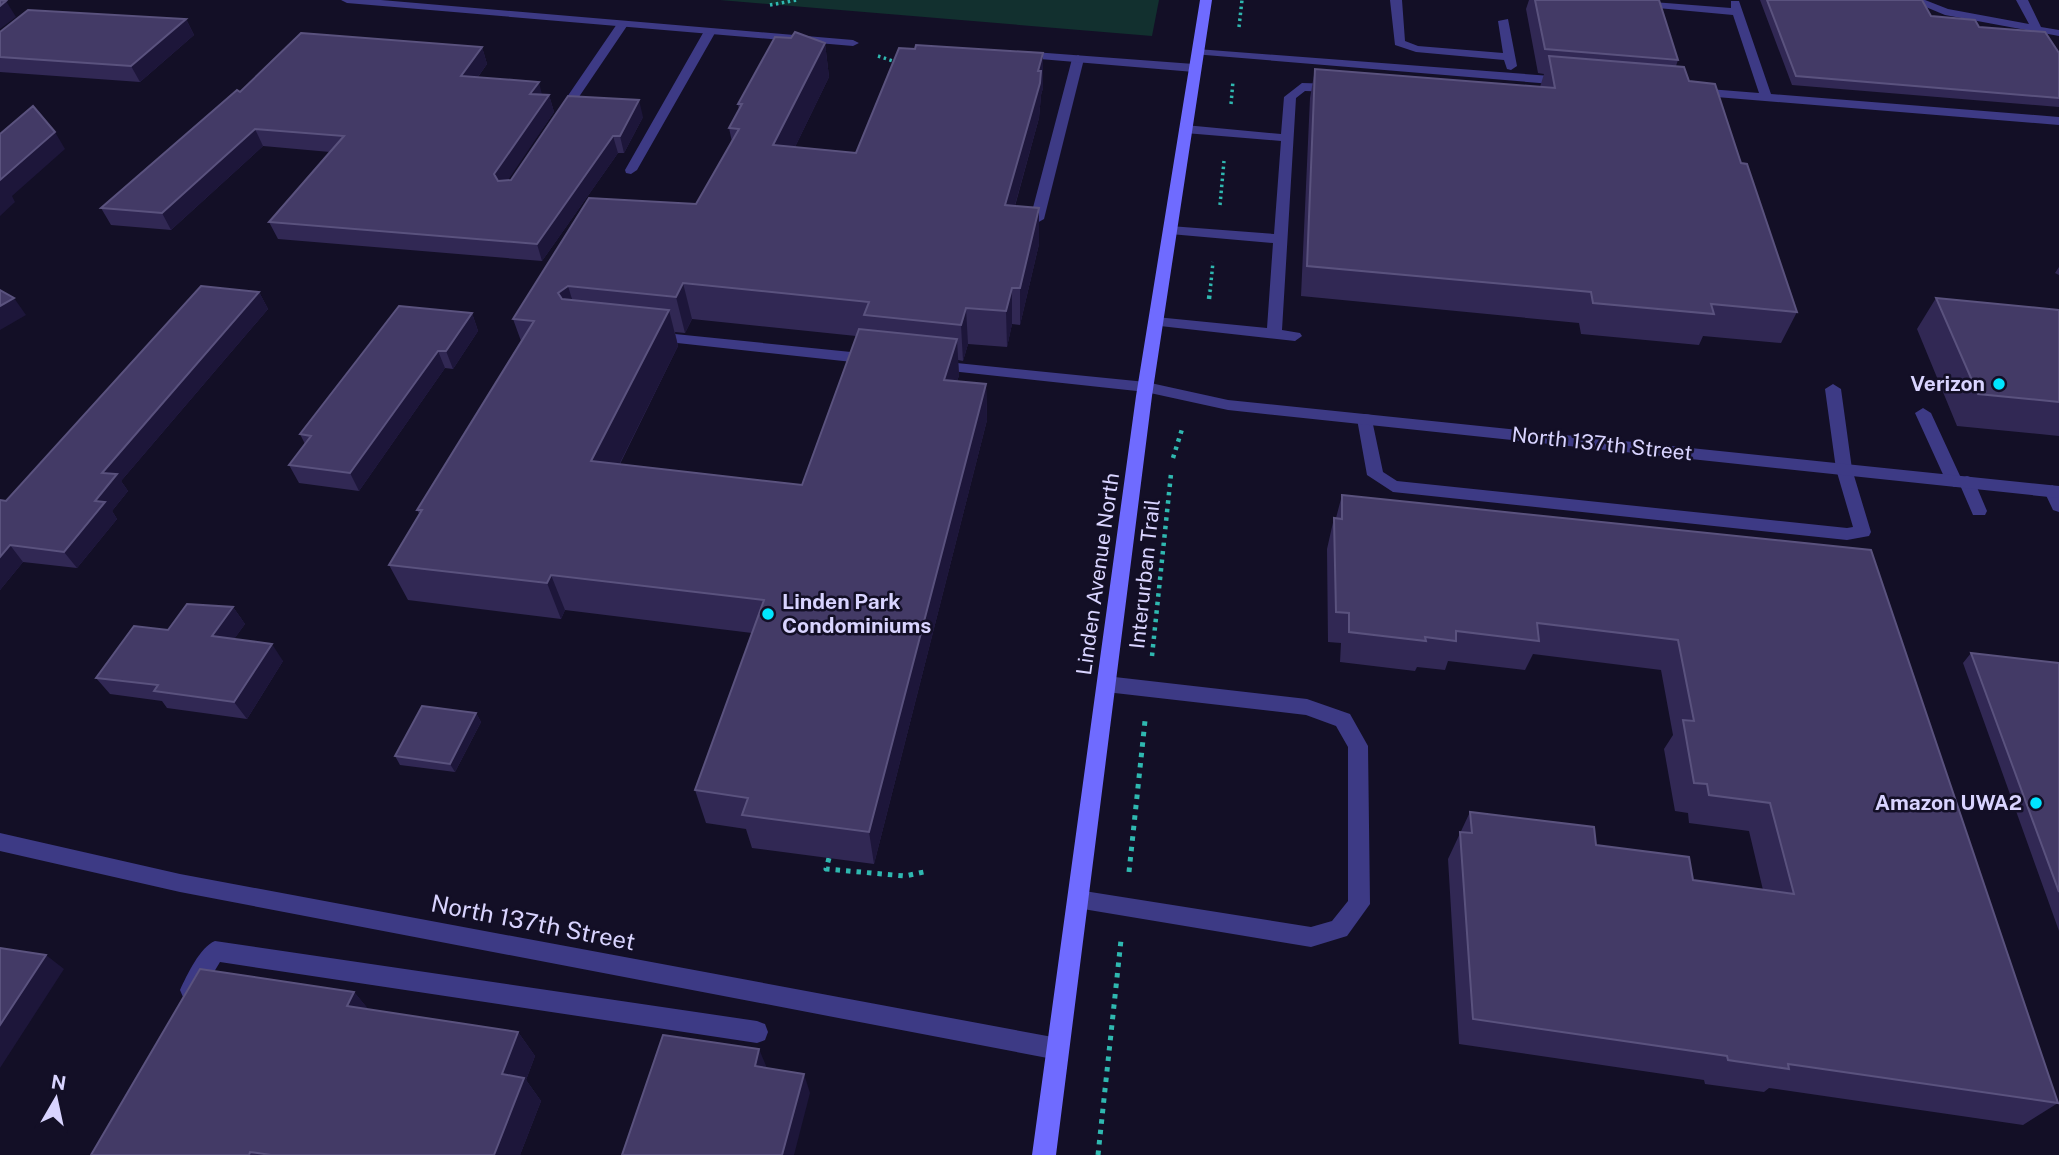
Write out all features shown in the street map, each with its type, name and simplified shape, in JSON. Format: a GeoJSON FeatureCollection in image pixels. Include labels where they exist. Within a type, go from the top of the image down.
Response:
{"type":"FeatureCollection","features":[{"type":"Feature","properties":{"kind":"street"},"geometry":{"type":"LineString","coordinates":[[347,0],[491,16],[623,23],[709,33],[853,43]]}},
{"type":"Feature","properties":{"kind":"street","name":"Linden Avenue North"},"geometry":{"type":"LineString","coordinates":[[1044,1155],[1146,387],[1206,0]]}},
{"type":"Feature","properties":{"kind":"street"},"geometry":{"type":"LineString","coordinates":[[1396,0],[1399,43],[1416,49],[1510,57]]}},
{"type":"Feature","properties":{"kind":"street"},"geometry":{"type":"LineString","coordinates":[[1916,0],[1945,12],[2058,35]]}},
{"type":"Feature","properties":{"kind":"street"},"geometry":{"type":"LineString","coordinates":[[2022,0],[2037,30]]}},
{"type":"Feature","properties":{"kind":"street"},"geometry":{"type":"LineString","coordinates":[[1628,3],[1736,6],[1766,97]]}},
{"type":"Feature","properties":{"kind":"street"},"geometry":{"type":"LineString","coordinates":[[1504,21],[1513,77]]}},
{"type":"Feature","properties":{"kind":"street"},"geometry":{"type":"LineString","coordinates":[[554,125],[623,23]]}},
{"type":"Feature","properties":{"kind":"street"},"geometry":{"type":"LineString","coordinates":[[631,170],[709,33]]}},
{"type":"Feature","properties":{"kind":"street"},"geometry":{"type":"LineString","coordinates":[[1009,54],[1078,59],[1196,60],[1236,54],[1581,82]]}},
{"type":"Feature","properties":{"kind":"street"},"geometry":{"type":"LineString","coordinates":[[1037,219],[1078,59]]}},
{"type":"Feature","properties":{"kind":"street"},"geometry":{"type":"LineString","coordinates":[[1273,334],[1290,97],[1301,86],[1355,90]]}},
{"type":"Feature","properties":{"kind":"street"},"geometry":{"type":"LineString","coordinates":[[1688,91],[2059,121]]}},
{"type":"Feature","properties":{"kind":"street"},"geometry":{"type":"LineString","coordinates":[[1185,129],[1288,138]]}},
{"type":"Feature","properties":{"kind":"street"},"geometry":{"type":"LineString","coordinates":[[1170,230],[1280,239]]}},
{"type":"Feature","properties":{"kind":"street"},"geometry":{"type":"LineString","coordinates":[[1156,322],[1295,336]]}},
{"type":"Feature","properties":{"kind":"street"},"geometry":{"type":"LineString","coordinates":[[645,336],[887,360]]}},
{"type":"Feature","properties":{"kind":"street","name":"North 137th Street"},"geometry":{"type":"LineString","coordinates":[[927,365],[1146,387],[1191,399],[1365,419],[1960,482],[2057,497]]}},
{"type":"Feature","properties":{"kind":"street"},"geometry":{"type":"LineString","coordinates":[[1833,388],[1844,469],[1871,557]]}},
{"type":"Feature","properties":{"kind":"street"},"geometry":{"type":"LineString","coordinates":[[1923,413],[1960,482],[1979,511]]}},
{"type":"Feature","properties":{"kind":"street"},"geometry":{"type":"LineString","coordinates":[[1365,419],[1375,475],[1393,486],[1847,534],[1863,532]]}},
{"type":"Feature","properties":{"kind":"street"},"geometry":{"type":"LineString","coordinates":[[1078,900],[1311,937],[1339,929],[1359,904],[1357,746],[1343,720],[1307,707],[1106,684]]}},
{"type":"Feature","properties":{"kind":"street","name":"North 137th Street"},"geometry":{"type":"LineString","coordinates":[[0,842],[180,883],[1058,1049]]}},
{"type":"Feature","properties":{"kind":"street"},"geometry":{"type":"LineString","coordinates":[[181,1007],[215,951],[757,1032]]}},
{"type":"Feature","properties":{"kind":"path"},"geometry":{"type":"LineString","coordinates":[[1206,327],[1242,0]]}},
{"type":"Feature","properties":{"kind":"path"},"geometry":{"type":"LineString","coordinates":[[853,43],[887,61],[899,62]]}},
{"type":"Feature","properties":{"kind":"path","name":"Interurban Trail"},"geometry":{"type":"LineString","coordinates":[[1098,1155],[1173,456],[1191,399]]}},
{"type":"Feature","properties":{"kind":"path"},"geometry":{"type":"LineString","coordinates":[[829,858],[826,869],[905,876],[924,872]]}},
{"type":"Feature","properties":{"kind":"green space"},"geometry":{"type":"Polygon","coordinates":[[[720,0],[1159,0],[1152,36],[720,0]]]}},
{"type":"Feature","properties":{"kind":"building"},"geometry":{"type":"Polygon","coordinates":[[[1535,0],[1659,0],[1678,60],[1545,49],[1535,0]]]}},
{"type":"Feature","properties":{"kind":"building"},"geometry":{"type":"Polygon","coordinates":[[[1767,0],[1922,0],[1931,16],[1975,20],[1979,27],[2045,32],[2059,53],[2059,98],[1796,76],[1767,0]]]}},
{"type":"Feature","properties":{"kind":"building"},"geometry":{"type":"Polygon","coordinates":[[[28,10],[186,19],[131,66],[0,57],[0,32],[28,10]]]}},
{"type":"Feature","properties":{"kind":"building"},"geometry":{"type":"Polygon","coordinates":[[[795,32],[825,43],[773,145],[856,153],[899,48],[915,49],[916,45],[1043,53],[1038,71],[1041,71],[1040,83],[1005,205],[1039,208],[1020,288],[1012,288],[1006,311],[966,308],[961,325],[864,315],[869,302],[683,283],[676,297],[568,286],[558,293],[562,299],[669,310],[591,461],[802,485],[859,329],[957,339],[944,380],[986,384],[869,832],[742,815],[748,798],[695,790],[764,600],[551,575],[547,583],[389,565],[422,510],[417,510],[534,321],[513,319],[589,198],[696,204],[739,129],[729,128],[742,104],[738,104],[775,37],[791,38],[795,32]]]}},
{"type":"Feature","properties":{"kind":"building"},"geometry":{"type":"Polygon","coordinates":[[[301,33],[482,47],[461,76],[539,82],[530,94],[549,95],[494,174],[498,181],[511,180],[568,96],[639,100],[620,136],[613,136],[537,244],[269,222],[344,136],[255,129],[162,213],[101,208],[237,90],[240,92],[301,33]]]}},
{"type":"Feature","properties":{"kind":"building"},"geometry":{"type":"Polygon","coordinates":[[[1549,56],[1684,67],[1689,81],[1715,84],[1741,163],[1747,164],[1797,312],[1711,304],[1714,314],[1593,303],[1591,292],[1307,266],[1315,69],[1555,88],[1549,56]]]}},
{"type":"Feature","properties":{"kind":"building"},"geometry":{"type":"Polygon","coordinates":[[[33,106],[55,132],[0,180],[0,134],[33,106]]]}},
{"type":"Feature","properties":{"kind":"building"},"geometry":{"type":"Polygon","coordinates":[[[201,286],[259,292],[102,473],[117,474],[95,501],[105,502],[64,552],[10,545],[0,557],[0,500],[6,501],[201,286]]]}},
{"type":"Feature","properties":{"kind":"building"},"geometry":{"type":"Polygon","coordinates":[[[0,290],[14,298],[0,306],[0,290]]]}},
{"type":"Feature","properties":{"kind":"building"},"geometry":{"type":"Polygon","coordinates":[[[1936,298],[2059,310],[2059,402],[1978,394],[1936,298]]]}},
{"type":"Feature","properties":{"kind":"building"},"geometry":{"type":"Polygon","coordinates":[[[399,306],[472,313],[446,351],[438,351],[350,473],[289,465],[311,436],[300,434],[399,306]]]}},
{"type":"Feature","properties":{"kind":"building"},"geometry":{"type":"Polygon","coordinates":[[[1342,495],[1871,550],[2058,1103],[1788,1064],[1789,1069],[1728,1060],[1727,1056],[1473,1019],[1460,832],[1472,833],[1470,812],[1594,827],[1596,845],[1689,857],[1693,880],[1794,894],[1770,803],[1709,795],[1707,784],[1694,783],[1683,720],[1694,721],[1678,640],[1537,623],[1539,641],[1456,631],[1456,641],[1425,637],[1426,641],[1349,632],[1349,613],[1336,612],[1334,518],[1342,519],[1342,495]]]}},
{"type":"Feature","properties":{"kind":"building"},"geometry":{"type":"Polygon","coordinates":[[[187,604],[233,607],[212,636],[272,644],[234,702],[154,691],[158,685],[96,678],[134,626],[168,630],[187,604]]]}},
{"type":"Feature","properties":{"kind":"building","name":"Amazon UWA2"},"geometry":{"type":"Polygon","coordinates":[[[1971,653],[2059,663],[2059,892],[1971,653]]]}},
{"type":"Feature","properties":{"kind":"building"},"geometry":{"type":"Polygon","coordinates":[[[422,706],[476,713],[450,764],[395,756],[422,706]]]}},
{"type":"Feature","properties":{"kind":"building"},"geometry":{"type":"Polygon","coordinates":[[[0,948],[46,955],[0,1025],[0,948]]]}},
{"type":"Feature","properties":{"kind":"building"},"geometry":{"type":"Polygon","coordinates":[[[200,969],[354,992],[347,1006],[518,1032],[502,1074],[524,1078],[494,1155],[271,1155],[250,1152],[249,1155],[91,1155],[200,969]]]}},
{"type":"Feature","properties":{"kind":"building"},"geometry":{"type":"Polygon","coordinates":[[[663,1035],[759,1049],[755,1066],[804,1074],[782,1155],[622,1155],[663,1035]]]}},
{"type":"Feature","properties":{"kind":"place","name":"Verizon"},"geometry":{"type":"Point","coordinates":[1999,384]}},
{"type":"Feature","properties":{"kind":"place","name":"Linden Park Condominiums"},"geometry":{"type":"Point","coordinates":[768,614]}},
{"type":"Feature","properties":{"kind":"place","name":"Amazon UWA2"},"geometry":{"type":"Point","coordinates":[2036,803]}}]}
